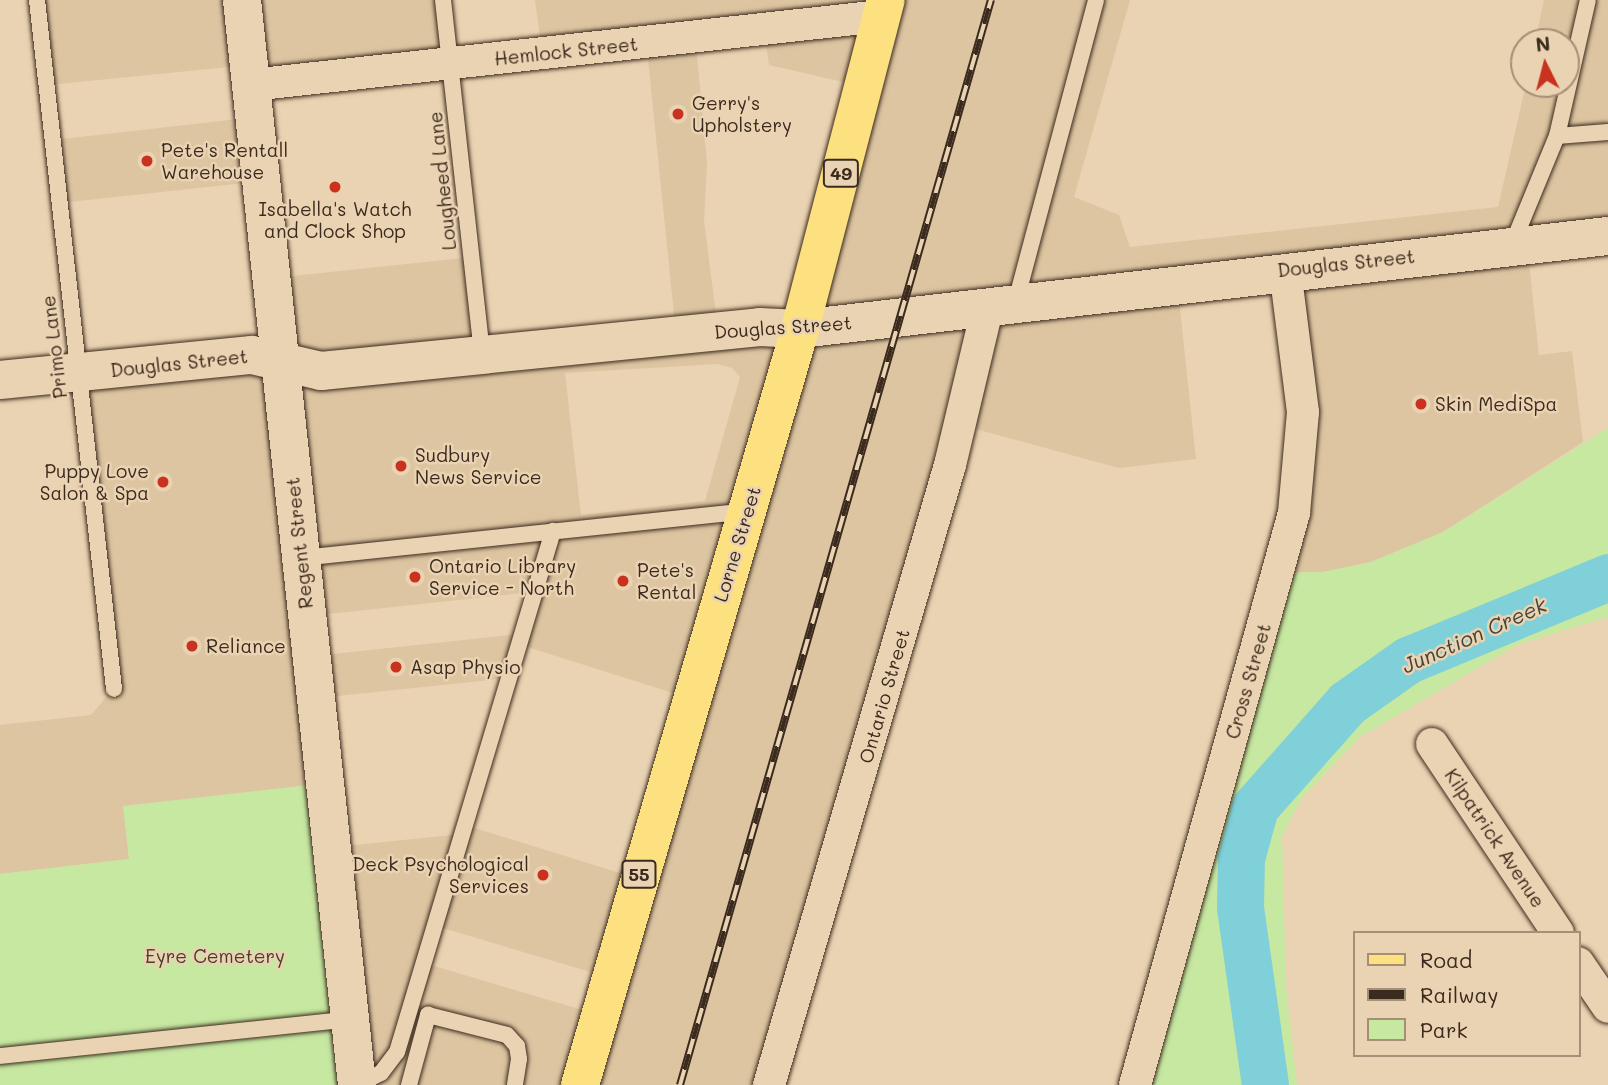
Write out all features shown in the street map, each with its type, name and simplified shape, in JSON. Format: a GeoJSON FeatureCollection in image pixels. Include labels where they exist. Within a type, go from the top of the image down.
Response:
{"type":"FeatureCollection","features":[{"type":"Feature","properties":{"kind":"main road","name":"Regent Street"},"geometry":{"type":"LineString","coordinates":[[242,0],[358,1085]]}},
{"type":"Feature","properties":{"kind":"main road","name":"Lorne Street"},"geometry":{"type":"LineString","coordinates":[[580,1085],[800,329],[883,8]]}},
{"type":"Feature","properties":{"kind":"main road","name":"Douglas Street"},"geometry":{"type":"LineString","coordinates":[[0,380],[252,355],[280,359],[321,371],[482,358],[760,327],[800,329],[1285,270],[1608,236]]}},
{"type":"Feature","properties":{"kind":"street","name":"Hemlock Street"},"geometry":{"type":"LineString","coordinates":[[251,85],[450,63],[883,8]]}},
{"type":"Feature","properties":{"kind":"street","name":"Cross Street"},"geometry":{"type":"LineString","coordinates":[[1135,1085],[1294,513],[1303,412],[1285,270]]}},
{"type":"Feature","properties":{"kind":"street","name":"Ontario Street"},"geometry":{"type":"LineString","coordinates":[[769,1085],[950,465],[1002,303]]}},
{"type":"Feature","properties":{"kind":"street","name":"Kilpatrick Avenue"},"geometry":{"type":"LineString","coordinates":[[1432,744],[1557,931]]}},
{"type":"Feature","properties":{"kind":"street"},"geometry":{"type":"LineString","coordinates":[[1580,966],[1608,1007]]}},
{"type":"Feature","properties":{"kind":"lane","name":"Primo Lane"},"geometry":{"type":"LineString","coordinates":[[37,0],[114,690]]}},
{"type":"Feature","properties":{"kind":"lane","name":"Lougheed Lane"},"geometry":{"type":"LineString","coordinates":[[443,0],[482,358]]}},
{"type":"Feature","properties":{"kind":"lane"},"geometry":{"type":"LineString","coordinates":[[1002,303],[1096,0]]}},
{"type":"Feature","properties":{"kind":"lane"},"geometry":{"type":"LineString","coordinates":[[1511,246],[1557,135],[1588,0]]}},
{"type":"Feature","properties":{"kind":"lane"},"geometry":{"type":"LineString","coordinates":[[1557,135],[1608,131]]}},
{"type":"Feature","properties":{"kind":"lane"},"geometry":{"type":"LineString","coordinates":[[301,558],[746,511]]}},
{"type":"Feature","properties":{"kind":"lane"},"geometry":{"type":"LineString","coordinates":[[358,1085],[382,1073],[397,1052],[553,531]]}},
{"type":"Feature","properties":{"kind":"lane"},"geometry":{"type":"LineString","coordinates":[[409,1085],[428,1015],[507,1034],[517,1046],[519,1059],[515,1085]]}},
{"type":"Feature","properties":{"kind":"lane"},"geometry":{"type":"LineString","coordinates":[[0,1056],[350,1018]]}},
{"type":"Feature","properties":{"kind":"shaded area"},"geometry":{"type":"Polygon","coordinates":[[[39,0],[441,0],[448,62],[251,82],[249,65],[48,85],[39,0]]]}},
{"type":"Feature","properties":{"kind":"shaded area"},"geometry":{"type":"Polygon","coordinates":[[[535,0],[1130,0],[1074,197],[1119,215],[1130,247],[1498,207],[1523,98],[1580,98],[1580,28],[1538,28],[1544,0],[1608,0],[1608,234],[1527,243],[1539,355],[1572,351],[1583,442],[1443,532],[1371,562],[1323,572],[1280,573],[1295,515],[1286,268],[1177,281],[1196,459],[1119,468],[961,425],[771,1085],[359,1085],[334,847],[462,834],[465,825],[639,879],[692,699],[521,645],[511,678],[318,698],[327,783],[124,807],[129,859],[0,874],[0,725],[91,715],[113,689],[76,371],[281,358],[273,278],[473,257],[484,356],[676,334],[646,40],[542,51],[535,0]],[[764,28],[695,35],[707,162],[704,221],[718,329],[803,326],[865,87],[769,65],[764,28]],[[717,364],[565,373],[581,515],[705,501],[740,377],[732,368],[717,364]],[[532,592],[310,616],[314,656],[520,634],[532,592]],[[436,926],[424,963],[596,1014],[607,977],[436,926]]]}},
{"type":"Feature","properties":{"kind":"shaded area"},"geometry":{"type":"Polygon","coordinates":[[[256,117],[263,181],[60,203],[53,140],[256,117]]]}},
{"type":"Feature","properties":{"kind":"green space"},"geometry":{"type":"Polygon","coordinates":[[[1608,428],[1608,617],[1519,644],[1360,737],[1302,798],[1282,836],[1286,985],[1297,1085],[1137,1085],[1280,573],[1323,572],[1371,562],[1443,532],[1608,428]]]}},
{"type":"Feature","properties":{"kind":"green space","name":"Eyre Cemetery"},"geometry":{"type":"Polygon","coordinates":[[[327,783],[359,1085],[0,1085],[0,874],[129,859],[123,806],[327,783]]]}},
{"type":"Feature","properties":{"kind":"waterway","name":"Junction Creek"},"geometry":{"type":"LineString","coordinates":[[1265,1085],[1240,908],[1241,858],[1255,807],[1347,703],[1408,660],[1608,577]]}},
{"type":"Feature","properties":{"kind":"railway"},"geometry":{"type":"LineString","coordinates":[[680,1085],[991,0]]}},
{"type":"Feature","properties":{"kind":"place","name":"Gerry's Upholstery"},"geometry":{"type":"Point","coordinates":[678,114]}},
{"type":"Feature","properties":{"kind":"place","name":"Pete's Rentall Warehouse"},"geometry":{"type":"Point","coordinates":[147,161]}},
{"type":"Feature","properties":{"kind":"place","name":"Isabella's Watch and Clock Shop"},"geometry":{"type":"Point","coordinates":[335,187]}},
{"type":"Feature","properties":{"kind":"place","name":"Skin MediSpa"},"geometry":{"type":"Point","coordinates":[1421,404]}},
{"type":"Feature","properties":{"kind":"place","name":"Sudbury News Service"},"geometry":{"type":"Point","coordinates":[401,466]}},
{"type":"Feature","properties":{"kind":"place","name":"Puppy Love Salon & Spa"},"geometry":{"type":"Point","coordinates":[163,482]}},
{"type":"Feature","properties":{"kind":"place","name":"Ontario Library Service - North"},"geometry":{"type":"Point","coordinates":[415,577]}},
{"type":"Feature","properties":{"kind":"place","name":"Pete's Rental"},"geometry":{"type":"Point","coordinates":[623,581]}},
{"type":"Feature","properties":{"kind":"place","name":"Reliance"},"geometry":{"type":"Point","coordinates":[192,646]}},
{"type":"Feature","properties":{"kind":"place","name":"Asap Physio"},"geometry":{"type":"Point","coordinates":[396,667]}},
{"type":"Feature","properties":{"kind":"place","name":"Deck Psychological Services"},"geometry":{"type":"Point","coordinates":[543,875]}}]}
